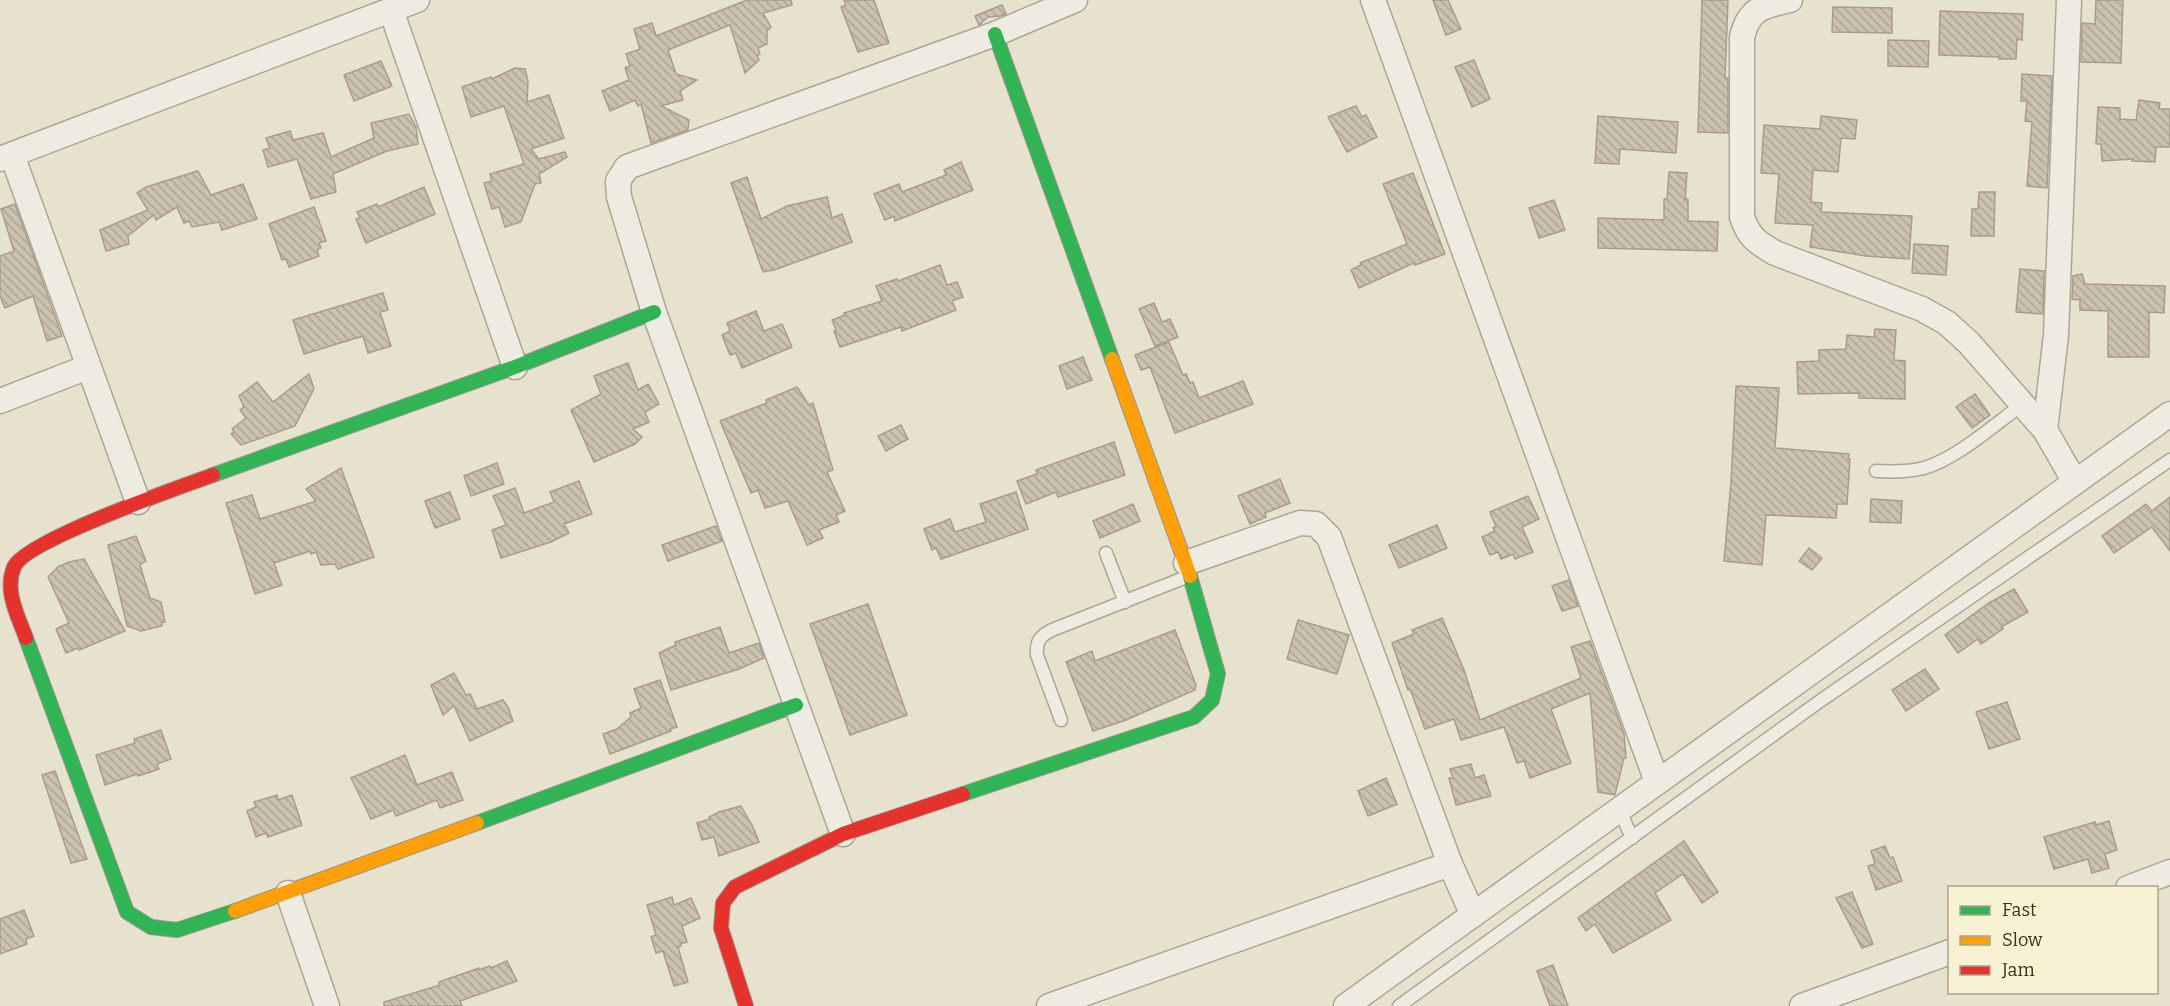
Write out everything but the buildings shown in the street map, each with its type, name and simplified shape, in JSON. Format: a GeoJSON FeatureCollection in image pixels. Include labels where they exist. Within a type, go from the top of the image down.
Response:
{"type":"FeatureCollection","features":[{"type":"Feature","properties":{"kind":"street"},"geometry":{"type":"LineString","coordinates":[[138,502],[6,157],[417,0]]}},
{"type":"Feature","properties":{"kind":"street"},"geometry":{"type":"LineString","coordinates":[[843,834],[654,312],[619,197],[618,181],[627,167],[995,34],[1075,0]]}},
{"type":"Feature","properties":{"kind":"street"},"geometry":{"type":"LineString","coordinates":[[1373,0],[1657,782]]}},
{"type":"Feature","properties":{"kind":"street"},"geometry":{"type":"LineString","coordinates":[[1790,0],[1754,11],[1746,23],[1742,38],[1742,217],[1748,234],[1775,253],[1922,309],[1947,323],[1969,343],[2045,430],[2075,482]]}},
{"type":"Feature","properties":{"kind":"street"},"geometry":{"type":"LineString","coordinates":[[2045,430],[2056,334],[2069,0]]}},
{"type":"Feature","properties":{"kind":"street"},"geometry":{"type":"LineString","coordinates":[[392,10],[515,368]]}},
{"type":"Feature","properties":{"kind":"street"},"geometry":{"type":"LineString","coordinates":[[746,1006],[721,928],[723,903],[735,887],[843,834],[1194,717],[1212,700],[1218,674],[1188,569],[995,34]]}},
{"type":"Feature","properties":{"kind":"street"},"geometry":{"type":"LineString","coordinates":[[654,312],[515,368],[138,502],[34,548],[14,566],[10,594],[127,912],[151,927],[177,930],[288,893],[796,705]]}},
{"type":"Feature","properties":{"kind":"street"},"geometry":{"type":"LineString","coordinates":[[0,401],[88,367]]}},
{"type":"Feature","properties":{"kind":"street"},"geometry":{"type":"LineString","coordinates":[[1346,1006],[2170,414]]}},
{"type":"Feature","properties":{"kind":"street"},"geometry":{"type":"LineString","coordinates":[[1188,569],[1300,523],[1316,524],[1329,537],[1450,864],[1473,915]]}},
{"type":"Feature","properties":{"kind":"street"},"geometry":{"type":"LineString","coordinates":[[1048,1006],[1450,864]]}},
{"type":"Feature","properties":{"kind":"street"},"geometry":{"type":"LineString","coordinates":[[2133,886],[2170,872]]}},
{"type":"Feature","properties":{"kind":"street"},"geometry":{"type":"LineString","coordinates":[[288,893],[327,1006]]}},
{"type":"Feature","properties":{"kind":"street"},"geometry":{"type":"LineString","coordinates":[[1802,1006],[1948,953]]}},
{"type":"Feature","properties":{"kind":"lane"},"geometry":{"type":"LineString","coordinates":[[1876,471],[1903,472],[1925,468],[1952,455],[2023,404]]}},
{"type":"Feature","properties":{"kind":"lane"},"geometry":{"type":"LineString","coordinates":[[1399,1006],[1820,701],[2170,460]]}},
{"type":"Feature","properties":{"kind":"lane"},"geometry":{"type":"LineString","coordinates":[[1106,553],[1125,602]]}},
{"type":"Feature","properties":{"kind":"lane"},"geometry":{"type":"LineString","coordinates":[[1061,720],[1037,655],[1036,645],[1040,638],[1052,630],[1125,602],[1188,569]]}},
{"type":"Feature","properties":{"kind":"lane"},"geometry":{"type":"LineString","coordinates":[[1620,810],[1632,838]]}},
{"type":"Feature","properties":{"kind":"traffic: fast"},"geometry":{"type":"LineString","coordinates":[[995,34],[1112,359]]}},
{"type":"Feature","properties":{"kind":"traffic: fast"},"geometry":{"type":"LineString","coordinates":[[213,475],[515,367],[654,312]]}},
{"type":"Feature","properties":{"kind":"traffic: fast"},"geometry":{"type":"LineString","coordinates":[[963,794],[1194,717],[1212,700],[1218,674],[1190,576]]}},
{"type":"Feature","properties":{"kind":"traffic: fast"},"geometry":{"type":"LineString","coordinates":[[26,638],[127,912],[151,927],[177,930],[235,911]]}},
{"type":"Feature","properties":{"kind":"traffic: fast"},"geometry":{"type":"LineString","coordinates":[[477,823],[796,705]]}},
{"type":"Feature","properties":{"kind":"traffic: slow"},"geometry":{"type":"LineString","coordinates":[[1112,359],[1190,576]]}},
{"type":"Feature","properties":{"kind":"traffic: slow"},"geometry":{"type":"LineString","coordinates":[[235,911],[477,823]]}},
{"type":"Feature","properties":{"kind":"traffic: jam"},"geometry":{"type":"LineString","coordinates":[[26,638],[11,594],[11,576],[14,567],[24,556],[45,543],[105,516],[213,475]]}},
{"type":"Feature","properties":{"kind":"traffic: jam"},"geometry":{"type":"LineString","coordinates":[[746,1006],[721,928],[723,903],[735,887],[843,834],[963,794]]}}]}
